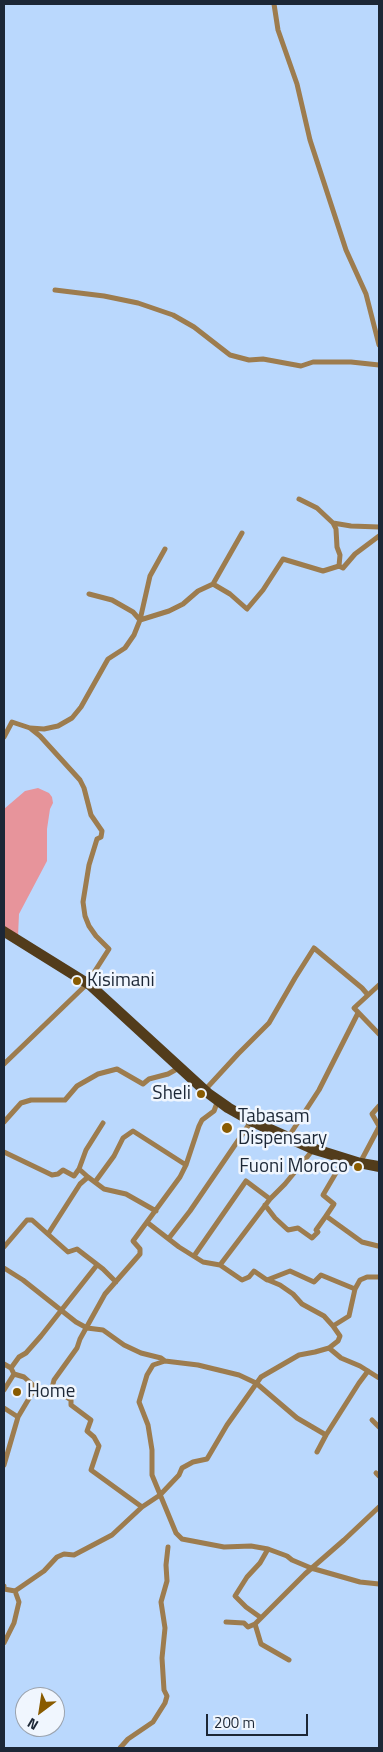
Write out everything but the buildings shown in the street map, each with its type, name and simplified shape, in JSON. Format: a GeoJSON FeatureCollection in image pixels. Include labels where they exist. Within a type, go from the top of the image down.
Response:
{"type":"FeatureCollection","features":[{"type":"Feature","properties":{"kind":"main road"},"geometry":{"type":"LineString","coordinates":[[4,929],[16,939],[87,983],[113,1002],[217,1103],[250,1123],[312,1151],[379,1169]]}},
{"type":"Feature","properties":{"kind":"main road"},"geometry":{"type":"LineString","coordinates":[[4,934],[16,939]]}},
{"type":"Feature","properties":{"kind":"main road"},"geometry":{"type":"LineString","coordinates":[[87,983],[177,1069],[230,1106],[313,1146],[361,1161],[379,1164]]}},
{"type":"Feature","properties":{"kind":"street"},"geometry":{"type":"LineString","coordinates":[[274,4],[278,30],[297,84],[310,140],[346,250],[366,294],[379,345]]}},
{"type":"Feature","properties":{"kind":"street"},"geometry":{"type":"LineString","coordinates":[[55,290],[104,296],[173,315],[189,323],[230,355],[249,360],[263,359],[301,366],[313,362],[351,362],[379,365]]}},
{"type":"Feature","properties":{"kind":"street"},"geometry":{"type":"LineString","coordinates":[[299,500],[317,508],[333,522],[340,555],[339,566]]}},
{"type":"Feature","properties":{"kind":"street"},"geometry":{"type":"LineString","coordinates":[[333,522],[352,526],[379,527]]}},
{"type":"Feature","properties":{"kind":"street"},"geometry":{"type":"LineString","coordinates":[[140,620],[169,611],[183,604],[198,591],[213,584],[242,533]]}},
{"type":"Feature","properties":{"kind":"street"},"geometry":{"type":"LineString","coordinates":[[213,584],[230,594],[247,609],[263,590],[283,559],[323,571],[339,566],[343,568],[355,554],[379,536]]}},
{"type":"Feature","properties":{"kind":"street"},"geometry":{"type":"LineString","coordinates":[[4,737],[12,722],[30,728],[44,729],[58,726],[72,718],[81,707],[108,659],[125,648],[134,635],[140,620],[150,576],[165,549]]}},
{"type":"Feature","properties":{"kind":"street"},"geometry":{"type":"LineString","coordinates":[[89,594],[112,600],[132,612],[140,620]]}},
{"type":"Feature","properties":{"kind":"street"},"geometry":{"type":"LineString","coordinates":[[4,1064],[87,983],[109,949],[89,926],[83,902],[89,865],[102,830],[91,815],[80,780],[40,736],[30,728]]}},
{"type":"Feature","properties":{"kind":"street"},"geometry":{"type":"LineString","coordinates":[[205,1090],[269,1024],[314,948],[368,995]]}},
{"type":"Feature","properties":{"kind":"street"},"geometry":{"type":"LineString","coordinates":[[379,985],[354,1008],[379,1034]]}},
{"type":"Feature","properties":{"kind":"street"},"geometry":{"type":"LineString","coordinates":[[289,1136],[318,1090],[358,1013]]}},
{"type":"Feature","properties":{"kind":"street"},"geometry":{"type":"LineString","coordinates":[[4,1122],[21,1103],[31,1100],[65,1100],[77,1086],[98,1074],[117,1068],[143,1084],[149,1079],[168,1074],[177,1069]]}},
{"type":"Feature","properties":{"kind":"street"},"geometry":{"type":"LineString","coordinates":[[4,1364],[11,1368],[14,1374],[24,1377],[34,1386],[34,1390],[44,1396],[48,1394],[54,1380],[77,1348],[105,1294],[140,1254],[140,1250],[133,1241],[173,1188],[186,1165],[202,1120],[214,1111],[217,1103]]}},
{"type":"Feature","properties":{"kind":"street"},"geometry":{"type":"LineString","coordinates":[[361,1161],[379,1127],[372,1114],[379,1106]]}},
{"type":"Feature","properties":{"kind":"street"},"geometry":{"type":"LineString","coordinates":[[4,1152],[52,1175],[58,1174],[63,1170],[74,1176],[79,1170],[86,1150],[103,1123]]}},
{"type":"Feature","properties":{"kind":"street"},"geometry":{"type":"LineString","coordinates":[[169,1238],[190,1211],[250,1123]]}},
{"type":"Feature","properties":{"kind":"street"},"geometry":{"type":"LineString","coordinates":[[95,1182],[114,1156],[123,1138],[132,1131],[186,1165]]}},
{"type":"Feature","properties":{"kind":"street"},"geometry":{"type":"LineString","coordinates":[[220,1265],[270,1199],[312,1151]]}},
{"type":"Feature","properties":{"kind":"street"},"geometry":{"type":"LineString","coordinates":[[265,1206],[285,1228],[290,1230],[298,1228],[312,1238],[318,1232],[316,1230],[334,1204],[323,1195],[344,1161]]}},
{"type":"Feature","properties":{"kind":"street"},"geometry":{"type":"LineString","coordinates":[[79,1170],[104,1189],[126,1194],[156,1211]]}},
{"type":"Feature","properties":{"kind":"street"},"geometry":{"type":"LineString","coordinates":[[48,1234],[80,1184],[88,1177]]}},
{"type":"Feature","properties":{"kind":"street"},"geometry":{"type":"LineString","coordinates":[[194,1256],[246,1181],[270,1199]]}},
{"type":"Feature","properties":{"kind":"street"},"geometry":{"type":"LineString","coordinates":[[326,1216],[362,1242],[378,1246]]}},
{"type":"Feature","properties":{"kind":"street"},"geometry":{"type":"LineString","coordinates":[[4,1247],[28,1219],[32,1220],[68,1252],[76,1249],[116,1282]]}},
{"type":"Feature","properties":{"kind":"street"},"geometry":{"type":"LineString","coordinates":[[4,1589],[15,1590],[44,1571],[57,1557],[64,1554],[74,1555],[112,1535],[142,1507],[160,1495],[182,1468],[193,1462],[207,1459],[227,1425],[256,1383],[270,1371],[299,1355],[329,1348],[338,1341],[340,1336],[324,1316],[302,1304],[293,1294],[280,1285],[254,1271],[249,1277],[242,1280],[220,1265],[203,1262],[148,1223]]}},
{"type":"Feature","properties":{"kind":"street"},"geometry":{"type":"LineString","coordinates":[[11,1368],[19,1357],[26,1354],[42,1336],[97,1265]]}},
{"type":"Feature","properties":{"kind":"street"},"geometry":{"type":"LineString","coordinates":[[4,1268],[87,1328],[103,1330],[141,1353],[161,1358],[165,1361]]}},
{"type":"Feature","properties":{"kind":"street"},"geometry":{"type":"LineString","coordinates":[[268,1280],[290,1271],[314,1282],[321,1275],[355,1289]]}},
{"type":"Feature","properties":{"kind":"street"},"geometry":{"type":"LineString","coordinates":[[333,1326],[349,1316],[355,1289],[363,1278],[379,1277]]}},
{"type":"Feature","properties":{"kind":"street"},"geometry":{"type":"LineString","coordinates":[[329,1348],[341,1358],[379,1378]]}},
{"type":"Feature","properties":{"kind":"street"},"geometry":{"type":"LineString","coordinates":[[326,1435],[297,1418],[256,1383],[238,1375],[198,1365],[165,1361],[153,1365],[147,1375],[139,1402],[148,1425],[152,1450],[152,1475],[176,1533],[182,1539],[224,1547],[251,1546],[268,1549],[312,1568],[360,1582],[379,1584]]}},
{"type":"Feature","properties":{"kind":"street"},"geometry":{"type":"LineString","coordinates":[[317,1452],[358,1383],[368,1371]]}},
{"type":"Feature","properties":{"kind":"street"},"geometry":{"type":"LineString","coordinates":[[4,1390],[14,1374]]}},
{"type":"Feature","properties":{"kind":"street"},"geometry":{"type":"LineString","coordinates":[[52,1388],[71,1400],[71,1405],[91,1420],[87,1431],[94,1437],[99,1446],[91,1470],[142,1507]]}},
{"type":"Feature","properties":{"kind":"street"},"geometry":{"type":"LineString","coordinates":[[4,1465],[18,1417],[34,1390]]}},
{"type":"Feature","properties":{"kind":"street"},"geometry":{"type":"LineString","coordinates":[[4,1408],[18,1417]]}},
{"type":"Feature","properties":{"kind":"street"},"geometry":{"type":"LineString","coordinates":[[372,1420],[379,1426]]}},
{"type":"Feature","properties":{"kind":"street"},"geometry":{"type":"LineString","coordinates":[[226,1622],[244,1623],[248,1627],[255,1624],[260,1617],[272,1608],[312,1568],[379,1507]]}},
{"type":"Feature","properties":{"kind":"street"},"geometry":{"type":"LineString","coordinates":[[120,1748],[128,1738],[153,1722],[165,1703],[167,1696],[164,1690],[162,1658],[165,1628],[160,1602],[167,1581],[168,1547]]}},
{"type":"Feature","properties":{"kind":"street"},"geometry":{"type":"LineString","coordinates":[[260,1617],[235,1596],[268,1549]]}},
{"type":"Feature","properties":{"kind":"street"},"geometry":{"type":"LineString","coordinates":[[4,1643],[14,1623],[19,1602],[15,1590]]}},
{"type":"Feature","properties":{"kind":"street"},"geometry":{"type":"LineString","coordinates":[[255,1624],[261,1644],[289,1660]]}},
{"type":"Feature","properties":{"kind":"shaded area"},"geometry":{"type":"Polygon","coordinates":[[[38,788],[49,793],[53,803],[50,809],[47,829],[47,861],[19,914],[18,936],[4,927],[4,809],[25,791],[38,788]]]}},
{"type":"Feature","properties":{"kind":"place","name":"Kisimani"},"geometry":{"type":"Point","coordinates":[77,981]}},
{"type":"Feature","properties":{"kind":"place","name":"Sheli"},"geometry":{"type":"Point","coordinates":[201,1094]}},
{"type":"Feature","properties":{"kind":"place","name":"Tabasam Dispensary"},"geometry":{"type":"Point","coordinates":[227,1128]}},
{"type":"Feature","properties":{"kind":"place","name":"Fuoni Moroco"},"geometry":{"type":"Point","coordinates":[358,1167]}},
{"type":"Feature","properties":{"kind":"place","name":"Home"},"geometry":{"type":"Point","coordinates":[17,1392]}}]}
